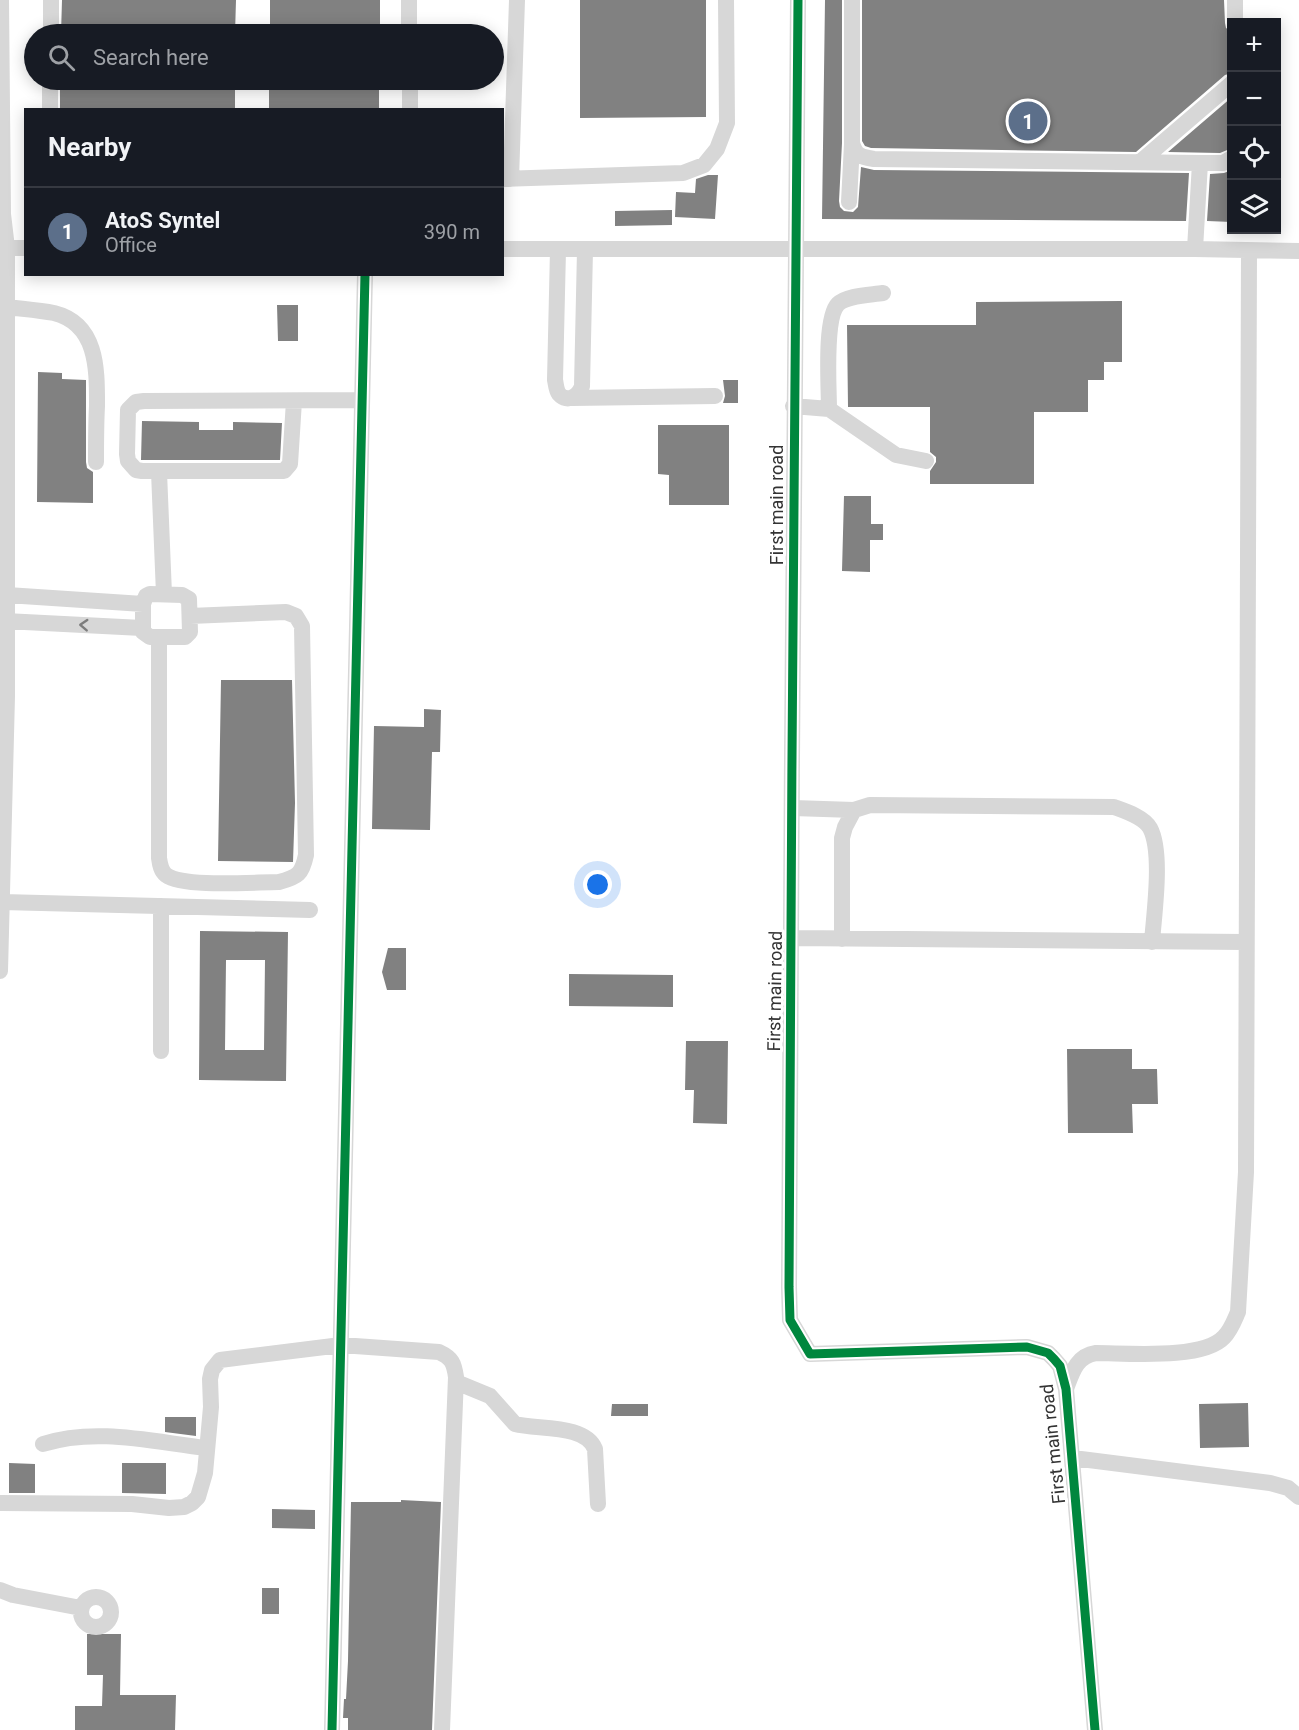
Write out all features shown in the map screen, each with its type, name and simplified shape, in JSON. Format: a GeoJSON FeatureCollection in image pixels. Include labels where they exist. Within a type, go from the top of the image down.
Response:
{"type":"FeatureCollection","features":[{"type":"Feature","properties":{"kind":"street"},"geometry":{"type":"LineString","coordinates":[[0,971],[3,696],[7,595],[8,307],[7,248],[2,214],[1,0]]}},
{"type":"Feature","properties":{"kind":"street"},"geometry":{"type":"LineString","coordinates":[[51,0],[51,24]]}},
{"type":"Feature","properties":{"kind":"street"},"geometry":{"type":"LineString","coordinates":[[409,0],[409,24]]}},
{"type":"Feature","properties":{"kind":"street"},"geometry":{"type":"LineString","coordinates":[[517,0],[507,179],[683,173],[704,165],[717,149],[727,123],[726,0]]}},
{"type":"Feature","properties":{"kind":"street","name":"First main road"},"geometry":{"type":"LineString","coordinates":[[798,0],[787,249],[793,406],[790,1320],[810,1354],[1027,1347],[1048,1353],[1060,1366],[1066,1389],[1073,1458],[1095,1730]]}},
{"type":"Feature","properties":{"kind":"street"},"geometry":{"type":"LineString","coordinates":[[849,202],[852,143],[852,0]]}},
{"type":"Feature","properties":{"kind":"street"},"geometry":{"type":"LineString","coordinates":[[1235,0],[1235,18]]}},
{"type":"Feature","properties":{"kind":"street"},"geometry":{"type":"LineString","coordinates":[[1140,162],[1227,87]]}},
{"type":"Feature","properties":{"kind":"street"},"geometry":{"type":"LineString","coordinates":[[50,90],[50,108]]}},
{"type":"Feature","properties":{"kind":"street"},"geometry":{"type":"LineString","coordinates":[[410,90],[410,108]]}},
{"type":"Feature","properties":{"kind":"street"},"geometry":{"type":"LineString","coordinates":[[852,143],[855,153],[861,158],[874,159],[1200,163],[1223,163],[1227,161]]}},
{"type":"Feature","properties":{"kind":"street"},"geometry":{"type":"LineString","coordinates":[[1195,249],[1200,163]]}},
{"type":"Feature","properties":{"kind":"street"},"geometry":{"type":"LineString","coordinates":[[7,248],[24,248]]}},
{"type":"Feature","properties":{"kind":"street"},"geometry":{"type":"LineString","coordinates":[[504,249],[1299,251]]}},
{"type":"Feature","properties":{"kind":"street"},"geometry":{"type":"LineString","coordinates":[[558,250],[555,380],[559,394],[572,398],[715,396]]}},
{"type":"Feature","properties":{"kind":"street"},"geometry":{"type":"LineString","coordinates":[[572,398],[578,395],[582,386],[585,250]]}},
{"type":"Feature","properties":{"kind":"street"},"geometry":{"type":"LineString","coordinates":[[1066,1389],[1076,1366],[1085,1356],[1096,1353],[1172,1353],[1206,1348],[1223,1338],[1231,1328],[1238,1312],[1245,1172],[1249,251]]}},
{"type":"Feature","properties":{"kind":"street"},"geometry":{"type":"LineString","coordinates":[[332,1730],[365,276]]}},
{"type":"Feature","properties":{"kind":"street"},"geometry":{"type":"LineString","coordinates":[[829,409],[829,328],[832,314],[839,303],[883,293]]}},
{"type":"Feature","properties":{"kind":"street"},"geometry":{"type":"LineString","coordinates":[[8,307],[55,314],[72,323],[85,334],[93,352],[97,374],[96,462]]}},
{"type":"Feature","properties":{"kind":"street"},"geometry":{"type":"LineString","coordinates":[[294,401],[290,464],[284,471],[159,472],[136,470],[128,461],[128,410],[136,402],[362,400]]}},
{"type":"Feature","properties":{"kind":"street"},"geometry":{"type":"LineString","coordinates":[[793,406],[829,409],[896,455],[927,461]]}},
{"type":"Feature","properties":{"kind":"street"},"geometry":{"type":"LineString","coordinates":[[159,472],[164,594]]}},
{"type":"Feature","properties":{"kind":"street"},"geometry":{"type":"LineString","coordinates":[[164,594],[186,596],[190,603],[190,632],[185,637],[146,635],[142,628],[143,604],[146,596],[164,594]]}},
{"type":"Feature","properties":{"kind":"street"},"geometry":{"type":"LineString","coordinates":[[7,595],[143,604]]}},
{"type":"Feature","properties":{"kind":"street"},"geometry":{"type":"LineString","coordinates":[[159,637],[159,858],[161,869],[166,875],[185,882],[279,882],[293,879],[303,870],[306,855],[302,626],[296,616],[286,612],[190,616]]}},
{"type":"Feature","properties":{"kind":"street"},"geometry":{"type":"LineString","coordinates":[[6,621],[142,628]]}},
{"type":"Feature","properties":{"kind":"street"},"geometry":{"type":"LineString","coordinates":[[793,808],[854,810],[870,805],[1114,807],[1127,812],[1150,827],[1154,840],[1156,879],[1152,942]]}},
{"type":"Feature","properties":{"kind":"street"},"geometry":{"type":"LineString","coordinates":[[842,939],[842,838],[854,810]]}},
{"type":"Feature","properties":{"kind":"street"},"geometry":{"type":"LineString","coordinates":[[2,902],[310,910]]}},
{"type":"Feature","properties":{"kind":"street"},"geometry":{"type":"LineString","coordinates":[[161,906],[161,1051]]}},
{"type":"Feature","properties":{"kind":"street"},"geometry":{"type":"LineString","coordinates":[[793,938],[1245,942]]}},
{"type":"Feature","properties":{"kind":"street"},"geometry":{"type":"LineString","coordinates":[[0,1503],[132,1504],[169,1508],[184,1507],[192,1503],[198,1497],[205,1473],[211,1407],[210,1379],[212,1370],[220,1360],[341,1345],[439,1352],[449,1356],[454,1363],[456,1382],[442,1730]]}},
{"type":"Feature","properties":{"kind":"street"},"geometry":{"type":"LineString","coordinates":[[456,1382],[490,1396],[515,1424],[577,1432],[586,1437],[595,1449],[598,1504]]}},
{"type":"Feature","properties":{"kind":"street"},"geometry":{"type":"LineString","coordinates":[[43,1444],[77,1436],[98,1436],[207,1448]]}},
{"type":"Feature","properties":{"kind":"street"},"geometry":{"type":"LineString","coordinates":[[1073,1458],[1264,1482],[1288,1488],[1299,1497]]}},
{"type":"Feature","properties":{"kind":"street"},"geometry":{"type":"LineString","coordinates":[[0,1590],[13,1595],[81,1608]]}},
{"type":"Feature","properties":{"kind":"building"},"geometry":{"type":"Polygon","coordinates":[[[62,0],[236,0],[235,24],[61,24],[62,0]]]}},
{"type":"Feature","properties":{"kind":"building"},"geometry":{"type":"Polygon","coordinates":[[[270,0],[380,0],[380,24],[270,24],[270,0]]]}},
{"type":"Feature","properties":{"kind":"building"},"geometry":{"type":"Polygon","coordinates":[[[580,0],[706,0],[706,117],[580,118],[580,0]]]}},
{"type":"Feature","properties":{"kind":"building"},"geometry":{"type":"Polygon","coordinates":[[[825,0],[842,0],[842,143],[839,201],[844,211],[853,212],[858,207],[861,167],[874,170],[1189,173],[1186,221],[822,219],[825,0]]]}},
{"type":"Feature","properties":{"kind":"building"},"geometry":{"type":"Polygon","coordinates":[[[862,0],[1224,0],[1227,29],[1227,74],[1136,152],[871,148],[865,146],[862,141],[862,0]]]}},
{"type":"Feature","properties":{"kind":"building"},"geometry":{"type":"Polygon","coordinates":[[[60,90],[235,90],[235,108],[60,108],[60,90]]]}},
{"type":"Feature","properties":{"kind":"building"},"geometry":{"type":"Polygon","coordinates":[[[269,90],[379,90],[379,108],[269,108],[269,90]]]}},
{"type":"Feature","properties":{"kind":"building"},"geometry":{"type":"Polygon","coordinates":[[[1227,101],[1227,150],[1220,153],[1168,152],[1227,101]]]}},
{"type":"Feature","properties":{"kind":"building"},"geometry":{"type":"Polygon","coordinates":[[[1227,172],[1227,222],[1207,221],[1210,174],[1227,172]]]}},
{"type":"Feature","properties":{"kind":"building"},"geometry":{"type":"Polygon","coordinates":[[[718,175],[715,219],[675,217],[676,192],[695,193],[696,179],[718,175]]]}},
{"type":"Feature","properties":{"kind":"building"},"geometry":{"type":"Polygon","coordinates":[[[672,210],[672,225],[615,226],[615,211],[672,210]]]}},
{"type":"Feature","properties":{"kind":"building"},"geometry":{"type":"Polygon","coordinates":[[[1122,301],[1122,362],[1104,362],[1104,380],[1088,380],[1088,412],[1034,412],[1034,484],[930,484],[930,471],[936,462],[936,457],[930,452],[930,407],[848,407],[847,325],[976,325],[976,302],[1122,301]]]}},
{"type":"Feature","properties":{"kind":"building"},"geometry":{"type":"Polygon","coordinates":[[[277,305],[298,305],[298,341],[278,341],[277,305]]]}},
{"type":"Feature","properties":{"kind":"building"},"geometry":{"type":"Polygon","coordinates":[[[38,372],[62,373],[62,379],[86,380],[86,462],[87,468],[93,472],[93,503],[37,502],[38,372]]]}},
{"type":"Feature","properties":{"kind":"building"},"geometry":{"type":"Polygon","coordinates":[[[723,380],[738,380],[738,403],[723,403],[725,396],[723,380]]]}},
{"type":"Feature","properties":{"kind":"building"},"geometry":{"type":"Polygon","coordinates":[[[142,421],[199,422],[199,430],[233,430],[233,422],[282,423],[280,460],[141,460],[142,421]]]}},
{"type":"Feature","properties":{"kind":"building"},"geometry":{"type":"Polygon","coordinates":[[[658,425],[729,425],[729,505],[669,505],[669,475],[658,474],[658,425]]]}},
{"type":"Feature","properties":{"kind":"building"},"geometry":{"type":"Polygon","coordinates":[[[844,496],[871,496],[871,524],[883,524],[883,540],[870,540],[870,572],[842,571],[844,496]]]}},
{"type":"Feature","properties":{"kind":"building"},"geometry":{"type":"Polygon","coordinates":[[[221,680],[292,680],[295,803],[293,862],[218,861],[221,680]]]}},
{"type":"Feature","properties":{"kind":"building"},"geometry":{"type":"Polygon","coordinates":[[[424,709],[441,710],[440,752],[432,752],[430,830],[372,829],[374,726],[424,727],[424,709]]]}},
{"type":"Feature","properties":{"kind":"building"},"geometry":{"type":"Polygon","coordinates":[[[200,931],[288,932],[286,1081],[199,1080],[200,931]],[[226,960],[225,1050],[264,1050],[265,960],[226,960]]]}},
{"type":"Feature","properties":{"kind":"building"},"geometry":{"type":"Polygon","coordinates":[[[388,948],[406,948],[406,990],[387,990],[382,972],[388,948]]]}},
{"type":"Feature","properties":{"kind":"building"},"geometry":{"type":"Polygon","coordinates":[[[569,974],[673,975],[673,1007],[569,1006],[569,974]]]}},
{"type":"Feature","properties":{"kind":"building"},"geometry":{"type":"Polygon","coordinates":[[[686,1041],[728,1041],[727,1124],[693,1123],[694,1090],[685,1090],[686,1041]]]}},
{"type":"Feature","properties":{"kind":"building"},"geometry":{"type":"Polygon","coordinates":[[[1067,1049],[1132,1049],[1132,1069],[1157,1069],[1158,1104],[1132,1104],[1133,1133],[1068,1133],[1067,1049]]]}},
{"type":"Feature","properties":{"kind":"building"},"geometry":{"type":"Polygon","coordinates":[[[1248,1403],[1249,1447],[1200,1448],[1199,1404],[1248,1403]]]}},
{"type":"Feature","properties":{"kind":"building"},"geometry":{"type":"Polygon","coordinates":[[[612,1404],[648,1404],[648,1416],[611,1416],[612,1404]]]}},
{"type":"Feature","properties":{"kind":"building"},"geometry":{"type":"Polygon","coordinates":[[[165,1417],[196,1417],[196,1436],[165,1432],[165,1417]]]}},
{"type":"Feature","properties":{"kind":"building"},"geometry":{"type":"Polygon","coordinates":[[[9,1463],[35,1464],[35,1493],[9,1493],[9,1463]]]}},
{"type":"Feature","properties":{"kind":"building"},"geometry":{"type":"Polygon","coordinates":[[[122,1463],[166,1463],[166,1494],[122,1493],[122,1463]]]}},
{"type":"Feature","properties":{"kind":"building"},"geometry":{"type":"Polygon","coordinates":[[[401,1500],[441,1502],[432,1730],[348,1730],[348,1718],[343,1718],[348,1661],[351,1502],[401,1502],[401,1500]]]}},
{"type":"Feature","properties":{"kind":"building"},"geometry":{"type":"Polygon","coordinates":[[[272,1509],[315,1510],[315,1529],[272,1528],[272,1509]]]}},
{"type":"Feature","properties":{"kind":"building"},"geometry":{"type":"Polygon","coordinates":[[[262,1588],[279,1588],[279,1614],[262,1614],[262,1588]]]}},
{"type":"Feature","properties":{"kind":"building"},"geometry":{"type":"Polygon","coordinates":[[[87,1634],[121,1634],[120,1695],[176,1695],[175,1730],[75,1730],[75,1706],[102,1706],[103,1675],[87,1675],[87,1634]]]}},
{"type":"Feature","properties":{"kind":"cycle path"},"geometry":{"type":"LineString","coordinates":[[798,0],[793,483],[790,1320],[810,1354],[1027,1347],[1048,1353],[1060,1366],[1066,1389],[1095,1730]]}},
{"type":"Feature","properties":{"kind":"cycle path"},"geometry":{"type":"LineString","coordinates":[[332,1730],[365,276]]}},
{"type":"Feature","properties":{"kind":"place","name":"AtoS Syntel"},"geometry":{"type":"Point","coordinates":[1028,121]}}]}
